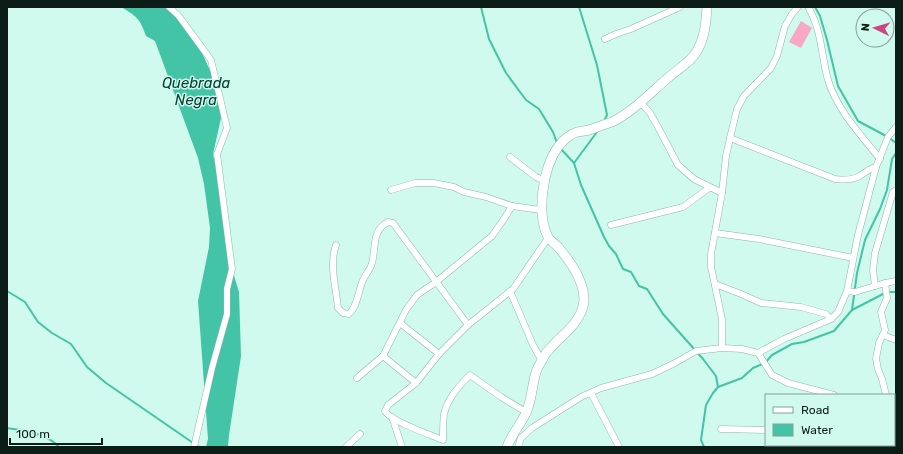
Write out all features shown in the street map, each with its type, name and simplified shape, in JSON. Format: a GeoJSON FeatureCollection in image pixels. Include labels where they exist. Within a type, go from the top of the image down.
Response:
{"type":"FeatureCollection","features":[{"type":"Feature","properties":{"kind":"main road"},"geometry":{"type":"LineString","coordinates":[[507,447],[511,436],[526,412],[536,371],[547,352],[573,325],[580,315],[584,302],[583,287],[574,268],[557,246],[548,238],[541,210],[545,181],[552,158],[559,146],[567,138],[576,132],[591,130],[613,121],[641,103],[665,80],[691,59],[702,40],[708,7]]}},
{"type":"Feature","properties":{"kind":"street"},"geometry":{"type":"LineString","coordinates":[[169,7],[178,15],[211,60],[227,128],[217,154],[232,269],[227,289],[227,314],[212,368],[194,447]]}},
{"type":"Feature","properties":{"kind":"street"},"geometry":{"type":"LineString","coordinates":[[605,40],[616,34],[631,30],[680,7]]}},
{"type":"Feature","properties":{"kind":"street"},"geometry":{"type":"LineString","coordinates":[[722,348],[722,319],[711,267],[711,254],[730,138],[737,109],[744,96],[771,68],[777,56],[785,26],[798,7]]}},
{"type":"Feature","properties":{"kind":"street"},"geometry":{"type":"LineString","coordinates":[[808,7],[814,16],[819,30],[828,79],[833,94],[851,122],[880,159]]}},
{"type":"Feature","properties":{"kind":"street"},"geometry":{"type":"LineString","coordinates":[[641,103],[650,113],[678,165],[687,174],[709,188],[722,194]]}},
{"type":"Feature","properties":{"kind":"street"},"geometry":{"type":"LineString","coordinates":[[518,447],[522,438],[532,428],[581,397],[601,388],[652,374],[696,351],[722,348],[742,349],[758,353],[784,339],[831,319],[838,312],[847,291],[853,258],[876,167],[888,137],[896,127]]}},
{"type":"Feature","properties":{"kind":"street"},"geometry":{"type":"LineString","coordinates":[[730,138],[835,179],[844,180],[860,176],[867,170],[876,167]]}},
{"type":"Feature","properties":{"kind":"street"},"geometry":{"type":"LineString","coordinates":[[510,157],[536,177],[545,181]]}},
{"type":"Feature","properties":{"kind":"street"},"geometry":{"type":"LineString","coordinates":[[391,190],[415,183],[434,183],[454,187],[464,192],[486,197],[512,206],[541,210]]}},
{"type":"Feature","properties":{"kind":"street"},"geometry":{"type":"LineString","coordinates":[[611,226],[683,207],[709,188]]}},
{"type":"Feature","properties":{"kind":"street"},"geometry":{"type":"LineString","coordinates":[[875,286],[873,270],[875,253],[894,192],[896,190]]}},
{"type":"Feature","properties":{"kind":"street"},"geometry":{"type":"LineString","coordinates":[[357,378],[383,356],[411,302],[417,295],[436,282],[492,236],[512,206]]}},
{"type":"Feature","properties":{"kind":"street"},"geometry":{"type":"LineString","coordinates":[[336,245],[332,263],[338,308],[343,313],[349,314],[354,310],[363,280],[371,266],[377,231],[382,225],[388,222],[393,224],[468,325]]}},
{"type":"Feature","properties":{"kind":"street"},"geometry":{"type":"LineString","coordinates":[[715,233],[759,239],[853,258]]}},
{"type":"Feature","properties":{"kind":"street"},"geometry":{"type":"LineString","coordinates":[[526,412],[501,397],[470,375],[463,381],[444,413],[443,440],[401,423],[386,412],[386,408],[416,383],[439,354],[468,325],[510,291],[548,238]]}},
{"type":"Feature","properties":{"kind":"street"},"geometry":{"type":"LineString","coordinates":[[847,291],[855,292],[896,281]]}},
{"type":"Feature","properties":{"kind":"street"},"geometry":{"type":"LineString","coordinates":[[715,284],[761,303],[801,307],[826,314],[831,319]]}},
{"type":"Feature","properties":{"kind":"street"},"geometry":{"type":"LineString","coordinates":[[885,284],[887,298],[881,312],[885,330],[879,343],[876,359],[886,394]]}},
{"type":"Feature","properties":{"kind":"street"},"geometry":{"type":"LineString","coordinates":[[510,291],[542,361]]}},
{"type":"Feature","properties":{"kind":"street"},"geometry":{"type":"LineString","coordinates":[[400,323],[439,354]]}},
{"type":"Feature","properties":{"kind":"street"},"geometry":{"type":"LineString","coordinates":[[883,335],[896,340]]}},
{"type":"Feature","properties":{"kind":"street"},"geometry":{"type":"LineString","coordinates":[[758,353],[772,375],[788,383],[830,394]]}},
{"type":"Feature","properties":{"kind":"street"},"geometry":{"type":"LineString","coordinates":[[383,356],[416,383]]}},
{"type":"Feature","properties":{"kind":"street"},"geometry":{"type":"LineString","coordinates":[[591,393],[619,447]]}},
{"type":"Feature","properties":{"kind":"street"},"geometry":{"type":"LineString","coordinates":[[392,417],[402,447]]}},
{"type":"Feature","properties":{"kind":"street"},"geometry":{"type":"LineString","coordinates":[[721,429],[765,430]]}},
{"type":"Feature","properties":{"kind":"street"},"geometry":{"type":"LineString","coordinates":[[346,447],[360,434]]}},
{"type":"Feature","properties":{"kind":"shaded area"},"geometry":{"type":"Polygon","coordinates":[[[801,21],[812,28],[801,48],[789,42],[801,21]]]}},
{"type":"Feature","properties":{"kind":"water","name":"Quebrada Negra"},"geometry":{"type":"Polygon","coordinates":[[[121,7],[169,7],[178,15],[203,55],[217,86],[221,118],[213,154],[228,226],[232,269],[239,292],[241,356],[228,447],[206,447],[208,439],[198,301],[209,247],[210,228],[204,184],[198,158],[155,41],[146,36],[142,25],[137,18],[121,7]]]}},
{"type":"Feature","properties":{"kind":"waterway"},"geometry":{"type":"LineString","coordinates":[[481,7],[489,39],[506,73],[526,100],[539,109],[553,132],[557,143]]}},
{"type":"Feature","properties":{"kind":"waterway"},"geometry":{"type":"LineString","coordinates":[[579,7],[597,65],[607,115],[605,119]]}},
{"type":"Feature","properties":{"kind":"waterway"},"geometry":{"type":"LineString","coordinates":[[815,7],[820,16],[827,40],[838,86],[858,121],[896,143]]}},
{"type":"Feature","properties":{"kind":"waterway"},"geometry":{"type":"LineString","coordinates":[[574,163],[597,132]]}},
{"type":"Feature","properties":{"kind":"waterway"},"geometry":{"type":"LineString","coordinates":[[560,148],[574,163],[581,185],[604,237],[616,254],[623,269],[631,272],[639,286],[647,289],[663,314],[716,376],[718,387]]}},
{"type":"Feature","properties":{"kind":"waterway"},"geometry":{"type":"LineString","coordinates":[[704,447],[701,440],[706,405],[718,387],[742,378],[753,368],[765,363],[772,355],[792,344],[804,342],[834,331],[852,310],[857,273],[865,240],[880,209],[887,190],[892,159],[896,153]]}},
{"type":"Feature","properties":{"kind":"waterway"},"geometry":{"type":"LineString","coordinates":[[7,291],[25,302],[38,322],[52,333],[71,344],[87,367],[106,383],[199,447]]}},
{"type":"Feature","properties":{"kind":"waterway"},"geometry":{"type":"LineString","coordinates":[[852,310],[887,292],[896,292]]}},
{"type":"Feature","properties":{"kind":"waterway"},"geometry":{"type":"LineString","coordinates":[[7,428],[42,436],[54,442],[59,447]]}}]}
